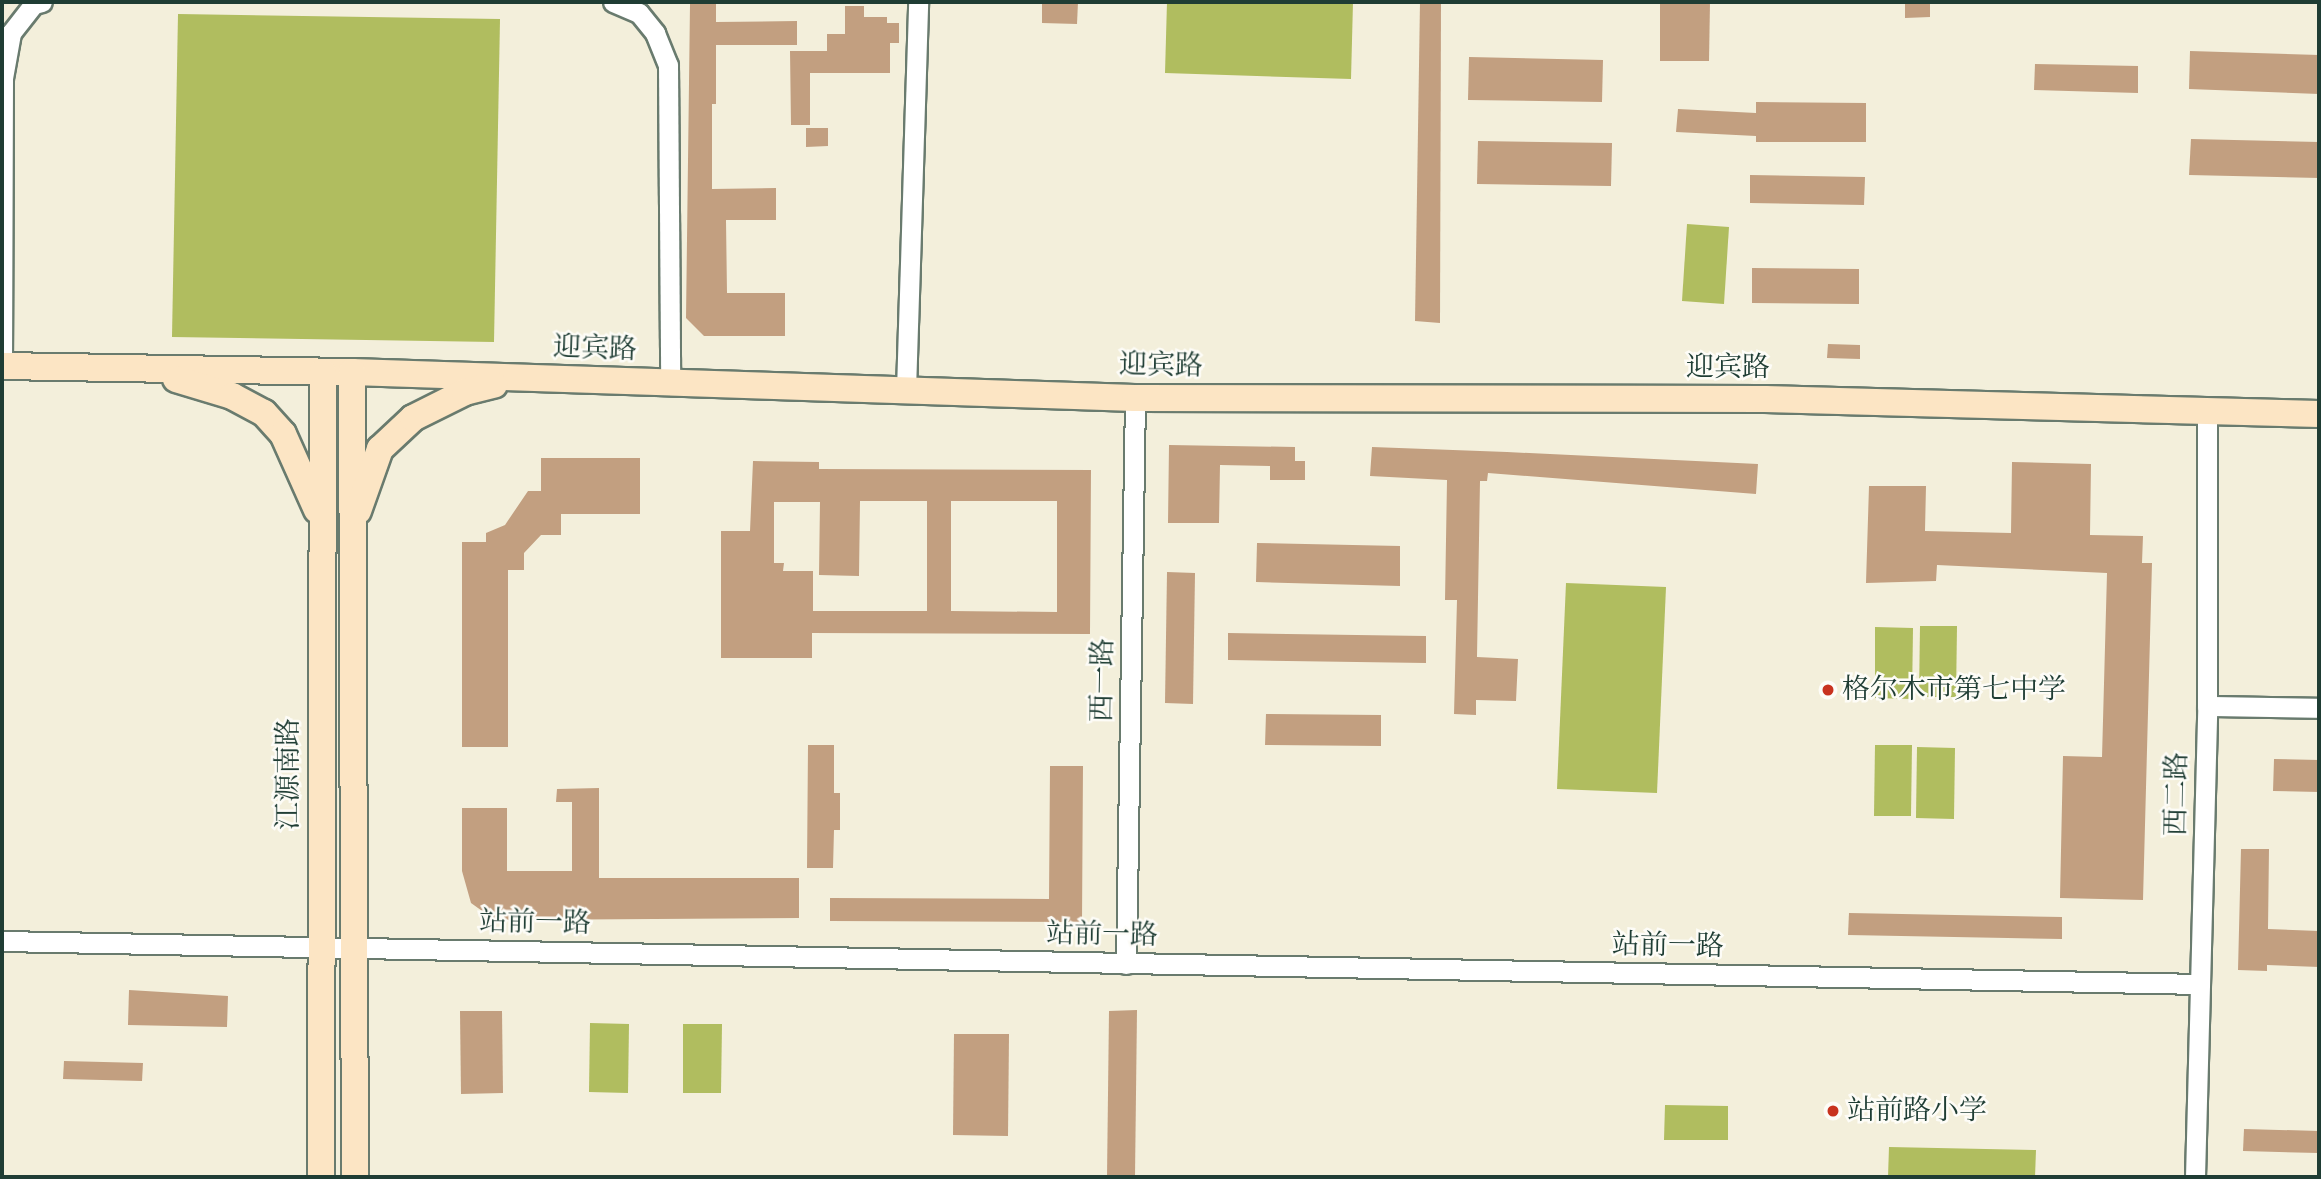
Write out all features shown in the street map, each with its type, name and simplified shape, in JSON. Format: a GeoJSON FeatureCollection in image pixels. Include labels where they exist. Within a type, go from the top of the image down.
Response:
{"type":"FeatureCollection","features":[{"type":"Feature","properties":{"kind":"main road","name":"迎宾路"},"geometry":{"type":"LineString","coordinates":[[2,366],[352,372],[1135,398],[1765,399],[2319,414]]}},
{"type":"Feature","properties":{"kind":"main road"},"geometry":{"type":"LineString","coordinates":[[130,369],[232,396],[264,413],[283,434],[322,523]]}},
{"type":"Feature","properties":{"kind":"main road","name":"江源南路"},"geometry":{"type":"LineString","coordinates":[[321,1177],[319,947],[323,372]]}},
{"type":"Feature","properties":{"kind":"main road"},"geometry":{"type":"LineString","coordinates":[[352,372],[352,947],[355,1177]]}},
{"type":"Feature","properties":{"kind":"main road"},"geometry":{"type":"LineString","coordinates":[[352,530],[380,449],[413,418],[465,392],[522,378]]}},
{"type":"Feature","properties":{"kind":"street"},"geometry":{"type":"LineString","coordinates":[[2,366],[5,202],[3,78],[11,33],[34,4],[42,2]]}},
{"type":"Feature","properties":{"kind":"street"},"geometry":{"type":"LineString","coordinates":[[613,2],[639,13],[655,33],[668,65],[670,383]]}},
{"type":"Feature","properties":{"kind":"street"},"geometry":{"type":"LineString","coordinates":[[906,390],[918,2]]}},
{"type":"Feature","properties":{"kind":"street","name":"西一路"},"geometry":{"type":"LineString","coordinates":[[1126,964],[1135,398]]}},
{"type":"Feature","properties":{"kind":"street","name":"西二路"},"geometry":{"type":"LineString","coordinates":[[2195,1177],[2207,706],[2207,412]]}},
{"type":"Feature","properties":{"kind":"street"},"geometry":{"type":"LineString","coordinates":[[2207,706],[2319,708]]}},
{"type":"Feature","properties":{"kind":"street","name":"站前一路"},"geometry":{"type":"LineString","coordinates":[[2,941],[2200,984]]}},
{"type":"Feature","properties":{"kind":"green space"},"geometry":{"type":"Polygon","coordinates":[[[1167,2],[1353,2],[1351,79],[1165,73],[1167,2]]]}},
{"type":"Feature","properties":{"kind":"green space"},"geometry":{"type":"Polygon","coordinates":[[[178,14],[500,19],[494,342],[172,337],[178,14]]]}},
{"type":"Feature","properties":{"kind":"green space"},"geometry":{"type":"Polygon","coordinates":[[[1687,224],[1729,227],[1724,304],[1682,301],[1687,224]]]}},
{"type":"Feature","properties":{"kind":"green space"},"geometry":{"type":"Polygon","coordinates":[[[1566,583],[1666,587],[1657,793],[1557,789],[1566,583]]]}},
{"type":"Feature","properties":{"kind":"green space"},"geometry":{"type":"Polygon","coordinates":[[[1920,626],[1957,626],[1956,697],[1919,697],[1920,626]]]}},
{"type":"Feature","properties":{"kind":"green space"},"geometry":{"type":"Polygon","coordinates":[[[1875,627],[1913,628],[1912,699],[1875,698],[1875,627]]]}},
{"type":"Feature","properties":{"kind":"green space"},"geometry":{"type":"Polygon","coordinates":[[[1875,745],[1912,745],[1911,816],[1874,816],[1875,745]]]}},
{"type":"Feature","properties":{"kind":"green space"},"geometry":{"type":"Polygon","coordinates":[[[1917,747],[1955,748],[1954,819],[1916,818],[1917,747]]]}},
{"type":"Feature","properties":{"kind":"green space"},"geometry":{"type":"Polygon","coordinates":[[[590,1023],[629,1024],[628,1093],[589,1092],[590,1023]]]}},
{"type":"Feature","properties":{"kind":"green space"},"geometry":{"type":"Polygon","coordinates":[[[683,1024],[722,1024],[721,1093],[683,1093],[683,1024]]]}},
{"type":"Feature","properties":{"kind":"green space"},"geometry":{"type":"Polygon","coordinates":[[[1665,1105],[1728,1106],[1728,1140],[1664,1140],[1665,1105]]]}},
{"type":"Feature","properties":{"kind":"green space"},"geometry":{"type":"Polygon","coordinates":[[[1889,1147],[2036,1150],[2035,1177],[1888,1177],[1889,1147]]]}},
{"type":"Feature","properties":{"kind":"building"},"geometry":{"type":"Polygon","coordinates":[[[1042,2],[1078,2],[1077,24],[1042,23],[1042,2]]]}},
{"type":"Feature","properties":{"kind":"building"},"geometry":{"type":"Polygon","coordinates":[[[1420,2],[1441,2],[1440,323],[1415,321],[1420,2]]]}},
{"type":"Feature","properties":{"kind":"building"},"geometry":{"type":"Polygon","coordinates":[[[1660,2],[1710,2],[1709,61],[1660,61],[1660,2]]]}},
{"type":"Feature","properties":{"kind":"building"},"geometry":{"type":"Polygon","coordinates":[[[1905,2],[1930,2],[1930,17],[1905,18],[1905,2]]]}},
{"type":"Feature","properties":{"kind":"building"},"geometry":{"type":"Polygon","coordinates":[[[716,3],[716,22],[797,21],[797,45],[716,45],[716,104],[712,104],[712,189],[776,188],[776,220],[726,220],[727,293],[785,293],[785,336],[704,336],[686,318],[690,4],[716,3]]]}},
{"type":"Feature","properties":{"kind":"building"},"geometry":{"type":"Polygon","coordinates":[[[845,6],[864,6],[864,17],[887,17],[887,23],[899,23],[899,43],[890,43],[890,73],[810,73],[810,125],[791,125],[790,51],[827,51],[827,34],[845,34],[845,6]]]}},
{"type":"Feature","properties":{"kind":"building"},"geometry":{"type":"Polygon","coordinates":[[[2190,51],[2319,55],[2319,94],[2189,89],[2190,51]]]}},
{"type":"Feature","properties":{"kind":"building"},"geometry":{"type":"Polygon","coordinates":[[[1469,57],[1603,60],[1602,102],[1468,100],[1469,57]]]}},
{"type":"Feature","properties":{"kind":"building"},"geometry":{"type":"Polygon","coordinates":[[[2035,64],[2138,66],[2138,93],[2034,90],[2035,64]]]}},
{"type":"Feature","properties":{"kind":"building"},"geometry":{"type":"Polygon","coordinates":[[[1756,102],[1866,103],[1866,142],[1756,142],[1756,136],[1676,132],[1678,109],[1756,113],[1756,102]]]}},
{"type":"Feature","properties":{"kind":"building"},"geometry":{"type":"Polygon","coordinates":[[[806,128],[828,128],[828,146],[806,147],[806,128]]]}},
{"type":"Feature","properties":{"kind":"building"},"geometry":{"type":"Polygon","coordinates":[[[2191,139],[2319,142],[2319,178],[2189,175],[2191,139]]]}},
{"type":"Feature","properties":{"kind":"building"},"geometry":{"type":"Polygon","coordinates":[[[1478,141],[1612,143],[1611,186],[1477,184],[1478,141]]]}},
{"type":"Feature","properties":{"kind":"building"},"geometry":{"type":"Polygon","coordinates":[[[1750,175],[1865,177],[1864,205],[1750,203],[1750,175]]]}},
{"type":"Feature","properties":{"kind":"building"},"geometry":{"type":"Polygon","coordinates":[[[1752,268],[1859,269],[1859,304],[1752,303],[1752,268]]]}},
{"type":"Feature","properties":{"kind":"building"},"geometry":{"type":"Polygon","coordinates":[[[1828,344],[1860,345],[1860,359],[1827,358],[1828,344]]]}},
{"type":"Feature","properties":{"kind":"building"},"geometry":{"type":"Polygon","coordinates":[[[1169,445],[1295,447],[1295,461],[1305,461],[1305,480],[1270,480],[1270,466],[1220,465],[1219,523],[1168,523],[1169,445]]]}},
{"type":"Feature","properties":{"kind":"building"},"geometry":{"type":"Polygon","coordinates":[[[1372,447],[1758,464],[1756,494],[1488,473],[1487,481],[1480,481],[1477,657],[1518,659],[1516,701],[1476,700],[1476,715],[1454,714],[1457,600],[1445,600],[1447,480],[1370,476],[1372,447]]]}},
{"type":"Feature","properties":{"kind":"building"},"geometry":{"type":"Polygon","coordinates":[[[541,458],[640,458],[640,514],[561,514],[561,535],[541,535],[524,553],[524,570],[508,570],[508,747],[462,747],[462,542],[486,542],[486,533],[505,525],[528,491],[541,491],[541,458]]]}},
{"type":"Feature","properties":{"kind":"building"},"geometry":{"type":"Polygon","coordinates":[[[753,461],[819,462],[819,469],[1091,470],[1090,634],[812,633],[812,658],[721,658],[721,531],[750,531],[753,461]],[[860,501],[859,576],[819,575],[820,502],[774,502],[774,563],[784,563],[783,571],[813,571],[813,611],[927,611],[927,501],[860,501]],[[951,501],[951,611],[1057,612],[1057,501],[951,501]]]}},
{"type":"Feature","properties":{"kind":"building"},"geometry":{"type":"Polygon","coordinates":[[[2012,462],[2091,464],[2090,535],[2143,536],[2142,563],[2152,563],[2143,900],[2060,898],[2063,756],[2102,757],[2107,573],[1937,565],[1936,581],[1866,583],[1869,486],[1926,486],[1925,531],[2011,533],[2012,462]]]}},
{"type":"Feature","properties":{"kind":"building"},"geometry":{"type":"Polygon","coordinates":[[[1257,543],[1400,546],[1400,586],[1256,582],[1257,543]]]}},
{"type":"Feature","properties":{"kind":"building"},"geometry":{"type":"Polygon","coordinates":[[[1167,572],[1195,573],[1193,704],[1165,703],[1167,572]]]}},
{"type":"Feature","properties":{"kind":"building"},"geometry":{"type":"Polygon","coordinates":[[[1228,633],[1426,636],[1426,663],[1228,660],[1228,633]]]}},
{"type":"Feature","properties":{"kind":"building"},"geometry":{"type":"Polygon","coordinates":[[[1266,714],[1381,715],[1381,746],[1265,745],[1266,714]]]}},
{"type":"Feature","properties":{"kind":"building"},"geometry":{"type":"Polygon","coordinates":[[[808,745],[834,745],[834,793],[840,793],[840,830],[834,830],[833,868],[807,868],[808,745]]]}},
{"type":"Feature","properties":{"kind":"building"},"geometry":{"type":"Polygon","coordinates":[[[2274,759],[2319,760],[2319,792],[2273,791],[2274,759]]]}},
{"type":"Feature","properties":{"kind":"building"},"geometry":{"type":"Polygon","coordinates":[[[1050,766],[1083,766],[1082,922],[830,921],[830,898],[1049,899],[1050,766]]]}},
{"type":"Feature","properties":{"kind":"building"},"geometry":{"type":"Polygon","coordinates":[[[599,788],[599,878],[799,878],[799,918],[508,920],[492,918],[471,903],[462,871],[462,808],[507,808],[507,871],[572,871],[572,802],[556,802],[557,789],[599,788]]]}},
{"type":"Feature","properties":{"kind":"building"},"geometry":{"type":"Polygon","coordinates":[[[2241,849],[2269,849],[2268,929],[2319,931],[2319,967],[2267,965],[2267,971],[2238,970],[2241,849]]]}},
{"type":"Feature","properties":{"kind":"building"},"geometry":{"type":"Polygon","coordinates":[[[1849,913],[2062,917],[2062,939],[1848,935],[1849,913]]]}},
{"type":"Feature","properties":{"kind":"building"},"geometry":{"type":"Polygon","coordinates":[[[129,990],[228,996],[227,1027],[128,1025],[129,990]]]}},
{"type":"Feature","properties":{"kind":"building"},"geometry":{"type":"Polygon","coordinates":[[[1137,1010],[1135,1177],[1107,1177],[1109,1011],[1137,1010]]]}},
{"type":"Feature","properties":{"kind":"building"},"geometry":{"type":"Polygon","coordinates":[[[460,1011],[502,1011],[503,1093],[461,1094],[460,1011]]]}},
{"type":"Feature","properties":{"kind":"building"},"geometry":{"type":"Polygon","coordinates":[[[954,1034],[1009,1034],[1008,1136],[953,1135],[954,1034]]]}},
{"type":"Feature","properties":{"kind":"building"},"geometry":{"type":"Polygon","coordinates":[[[64,1061],[143,1063],[142,1081],[63,1079],[64,1061]]]}},
{"type":"Feature","properties":{"kind":"building"},"geometry":{"type":"Polygon","coordinates":[[[2244,1129],[2319,1131],[2318,1153],[2243,1151],[2244,1129]]]}},
{"type":"Feature","properties":{"kind":"place","name":"格尔木市第七中学"},"geometry":{"type":"Point","coordinates":[1828,690]}},
{"type":"Feature","properties":{"kind":"place","name":"站前路小学"},"geometry":{"type":"Point","coordinates":[1833,1111]}}]}
